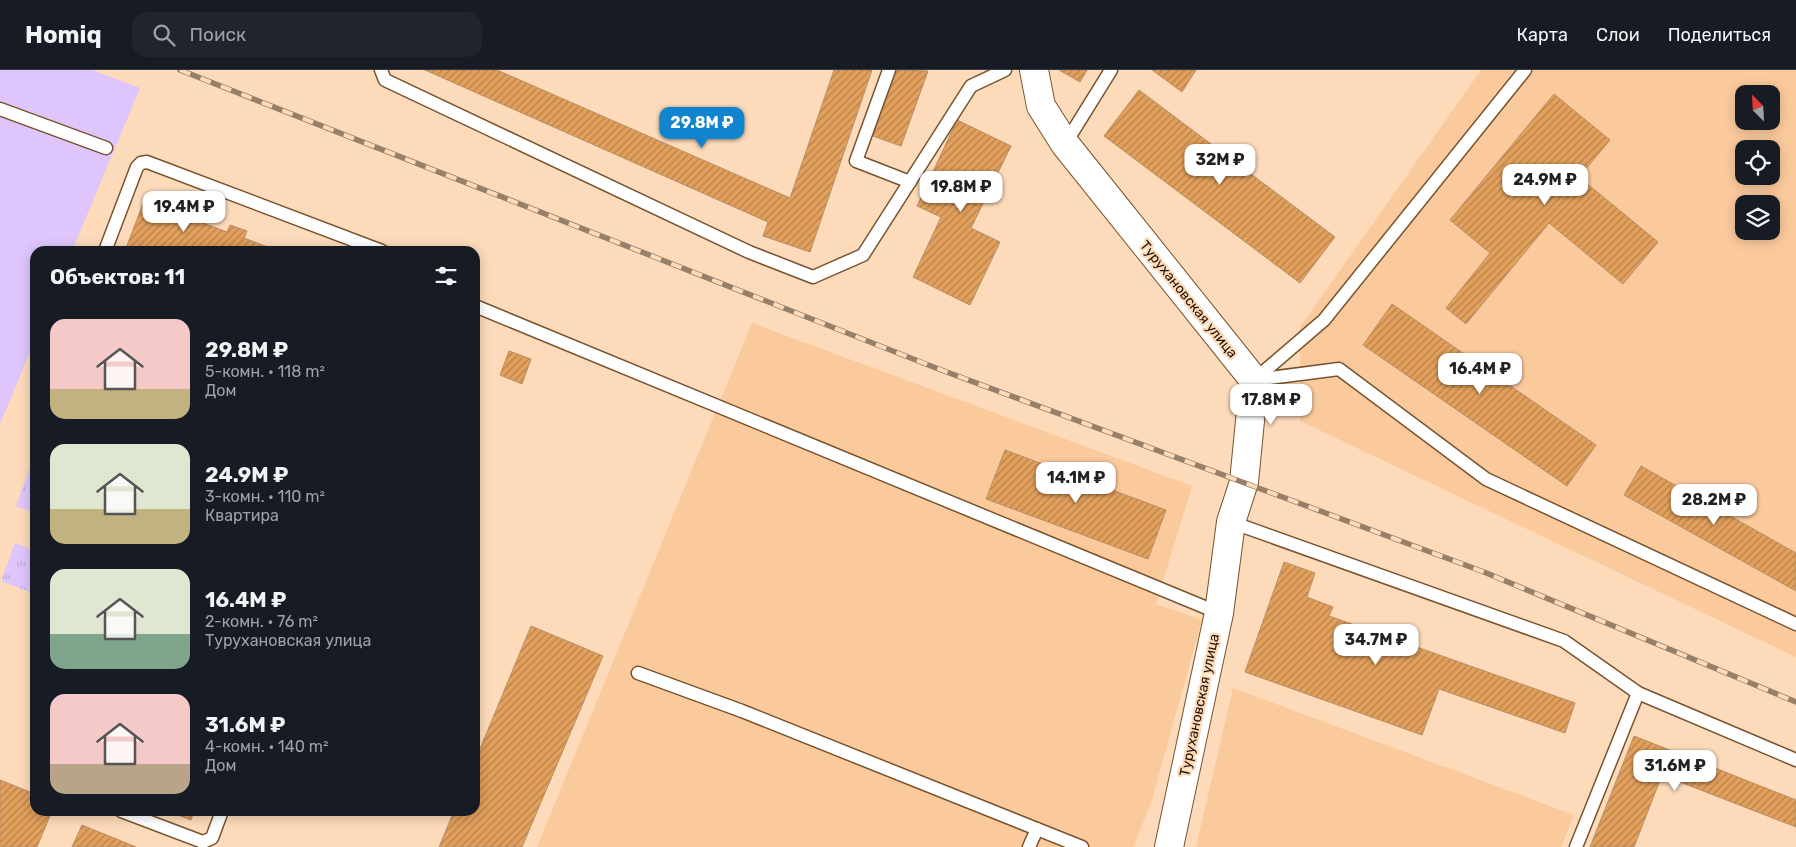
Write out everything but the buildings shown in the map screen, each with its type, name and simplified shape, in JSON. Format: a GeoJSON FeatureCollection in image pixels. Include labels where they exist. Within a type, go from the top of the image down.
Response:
{"type":"FeatureCollection","features":[{"type":"Feature","properties":{"kind":"street","name":"Турухановская улица"},"geometry":{"type":"LineString","coordinates":[[1034,70],[1041,106],[1065,144],[1254,380],[1244,482],[1231,522],[1219,613],[1169,847]]}},
{"type":"Feature","properties":{"kind":"lane"},"geometry":{"type":"LineString","coordinates":[[381,70],[386,80],[749,252],[813,277],[863,255],[971,86],[1005,70]]}},
{"type":"Feature","properties":{"kind":"lane"},"geometry":{"type":"LineString","coordinates":[[889,70],[856,161],[910,182]]}},
{"type":"Feature","properties":{"kind":"lane"},"geometry":{"type":"LineString","coordinates":[[1065,144],[1111,70]]}},
{"type":"Feature","properties":{"kind":"lane"},"geometry":{"type":"LineString","coordinates":[[1254,380],[1324,320],[1525,70]]}},
{"type":"Feature","properties":{"kind":"lane"},"geometry":{"type":"LineString","coordinates":[[0,109],[106,148]]}},
{"type":"Feature","properties":{"kind":"lane"},"geometry":{"type":"LineString","coordinates":[[107,246],[137,167],[141,163],[147,162],[369,246]]}},
{"type":"Feature","properties":{"kind":"lane"},"geometry":{"type":"LineString","coordinates":[[480,308],[1219,613]]}},
{"type":"Feature","properties":{"kind":"lane"},"geometry":{"type":"LineString","coordinates":[[1254,380],[1339,370],[1486,479],[1796,624]]}},
{"type":"Feature","properties":{"kind":"lane"},"geometry":{"type":"LineString","coordinates":[[1231,522],[1564,641],[1638,693],[1796,760]]}},
{"type":"Feature","properties":{"kind":"lane"},"geometry":{"type":"LineString","coordinates":[[638,673],[742,711],[1082,847]]}},
{"type":"Feature","properties":{"kind":"lane"},"geometry":{"type":"LineString","coordinates":[[1576,847],[1638,693]]}},
{"type":"Feature","properties":{"kind":"lane"},"geometry":{"type":"LineString","coordinates":[[134,816],[203,842],[212,838],[220,816]]}},
{"type":"Feature","properties":{"kind":"lane"},"geometry":{"type":"LineString","coordinates":[[1029,847],[1037,829]]}},
{"type":"Feature","properties":{"kind":"shaded area"},"geometry":{"type":"Polygon","coordinates":[[[1481,70],[1796,70],[1796,657],[1300,421],[1300,327],[1481,70]]]}},
{"type":"Feature","properties":{"kind":"shaded area"},"geometry":{"type":"Polygon","coordinates":[[[752,323],[1192,486],[1156,604],[1202,620],[1151,803],[1133,847],[537,847],[752,323]]]}},
{"type":"Feature","properties":{"kind":"shaded area"},"geometry":{"type":"Polygon","coordinates":[[[1233,688],[1574,815],[1561,847],[1196,847],[1233,688]]]}},
{"type":"Feature","properties":{"kind":"green space"},"geometry":{"type":"Polygon","coordinates":[[[0,70],[92,70],[140,88],[74,246],[30,246],[30,352],[0,424],[0,70]]]}},
{"type":"Feature","properties":{"kind":"green space"},"geometry":{"type":"Polygon","coordinates":[[[30,467],[30,511],[16,506],[30,467]]]}},
{"type":"Feature","properties":{"kind":"green space"},"geometry":{"type":"Polygon","coordinates":[[[15,543],[30,549],[30,592],[1,581],[15,543]]]}},
{"type":"Feature","properties":{"kind":"railway"},"geometry":{"type":"LineString","coordinates":[[180,70],[936,368],[1484,572],[1796,702]]}}]}
